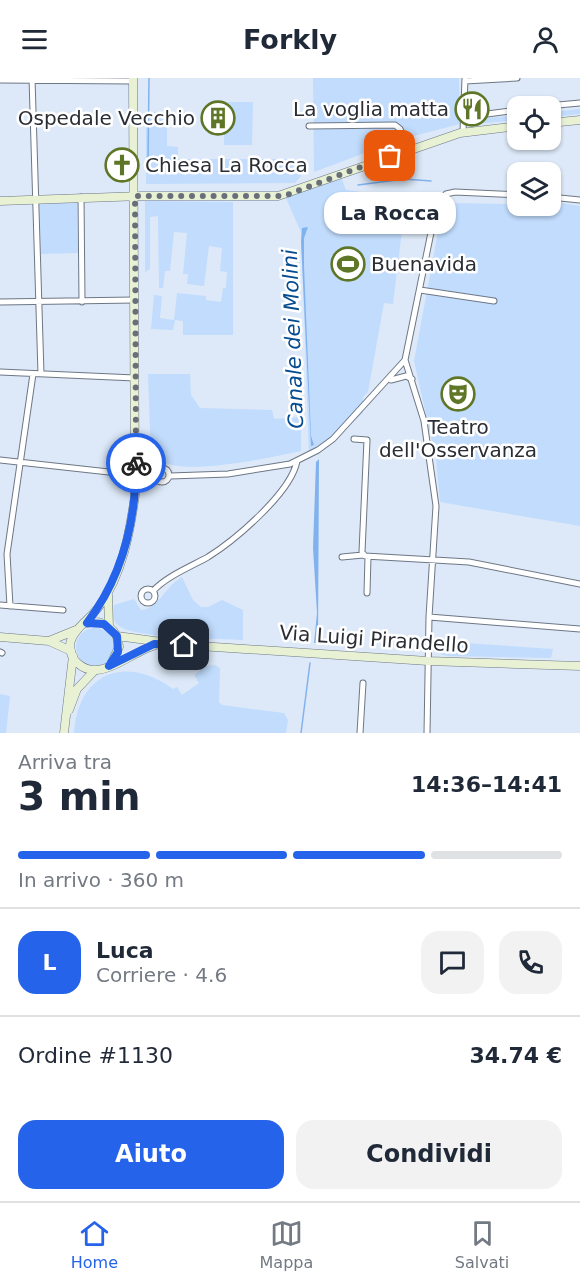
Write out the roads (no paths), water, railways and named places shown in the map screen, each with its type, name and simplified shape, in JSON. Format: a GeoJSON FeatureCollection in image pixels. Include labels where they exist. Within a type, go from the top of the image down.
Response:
{"type":"FeatureCollection","features":[{"type":"Feature","properties":{"kind":"street"},"geometry":{"type":"LineString","coordinates":[[463,132],[465,79],[517,78]]}},
{"type":"Feature","properties":{"kind":"street"},"geometry":{"type":"LineString","coordinates":[[32,79],[41,374]]}},
{"type":"Feature","properties":{"kind":"street"},"geometry":{"type":"LineString","coordinates":[[0,80],[133,80],[136,475],[128,536],[108,593],[87,623],[49,641]]}},
{"type":"Feature","properties":{"kind":"street"},"geometry":{"type":"LineString","coordinates":[[561,105],[580,103]]}},
{"type":"Feature","properties":{"kind":"street"},"geometry":{"type":"LineString","coordinates":[[464,117],[507,111]]}},
{"type":"Feature","properties":{"kind":"street"},"geometry":{"type":"LineString","coordinates":[[561,122],[580,120]]}},
{"type":"Feature","properties":{"kind":"street"},"geometry":{"type":"LineString","coordinates":[[309,126],[395,125],[400,129],[409,149]]}},
{"type":"Feature","properties":{"kind":"street"},"geometry":{"type":"LineString","coordinates":[[0,201],[135,196],[284,196],[409,149],[463,132],[507,127]]}},
{"type":"Feature","properties":{"kind":"street"},"geometry":{"type":"LineString","coordinates":[[170,476],[228,474],[290,464],[333,439],[405,360],[436,203],[446,194],[455,191],[507,194]]}},
{"type":"Feature","properties":{"kind":"street"},"geometry":{"type":"LineString","coordinates":[[81,197],[82,302]]}},
{"type":"Feature","properties":{"kind":"street"},"geometry":{"type":"LineString","coordinates":[[561,198],[580,200]]}},
{"type":"Feature","properties":{"kind":"street"},"geometry":{"type":"LineString","coordinates":[[420,290],[494,301]]}},
{"type":"Feature","properties":{"kind":"street"},"geometry":{"type":"LineString","coordinates":[[0,302],[135,300]]}},
{"type":"Feature","properties":{"kind":"street"},"geometry":{"type":"LineString","coordinates":[[405,360],[412,379],[431,460],[436,506],[429,616],[427,733]]}},
{"type":"Feature","properties":{"kind":"street"},"geometry":{"type":"LineString","coordinates":[[0,372],[135,378]]}},
{"type":"Feature","properties":{"kind":"street"},"geometry":{"type":"LineString","coordinates":[[10,606],[7,554],[33,374]]}},
{"type":"Feature","properties":{"kind":"street"},"geometry":{"type":"LineString","coordinates":[[387,382],[406,376],[412,379]]}},
{"type":"Feature","properties":{"kind":"street"},"geometry":{"type":"LineString","coordinates":[[354,439],[367,440],[367,593]]}},
{"type":"Feature","properties":{"kind":"street"},"geometry":{"type":"LineString","coordinates":[[0,460],[136,475]]}},
{"type":"Feature","properties":{"kind":"street"},"geometry":{"type":"LineString","coordinates":[[153,591],[237,535],[295,474],[297,461]]}},
{"type":"Feature","properties":{"kind":"street"},"geometry":{"type":"LineString","coordinates":[[290,464],[291,477]]}},
{"type":"Feature","properties":{"kind":"street"},"geometry":{"type":"LineString","coordinates":[[0,553],[7,554]]}},
{"type":"Feature","properties":{"kind":"street"},"geometry":{"type":"LineString","coordinates":[[342,557],[366,556],[469,562],[580,584]]}},
{"type":"Feature","properties":{"kind":"street"},"geometry":{"type":"LineString","coordinates":[[108,593],[109,627]]}},
{"type":"Feature","properties":{"kind":"street"},"geometry":{"type":"LineString","coordinates":[[0,605],[63,610]]}},
{"type":"Feature","properties":{"kind":"street"},"geometry":{"type":"LineString","coordinates":[[429,616],[580,629]]}},
{"type":"Feature","properties":{"kind":"street"},"geometry":{"type":"LineString","coordinates":[[64,731],[76,689],[95,670],[109,666],[118,652],[117,636],[109,627],[99,622],[87,623]]}},
{"type":"Feature","properties":{"kind":"street"},"geometry":{"type":"LineString","coordinates":[[64,731],[72,653],[71,639],[77,629]]}},
{"type":"Feature","properties":{"kind":"street","name":"Via Luigi Pirandello"},"geometry":{"type":"LineString","coordinates":[[117,636],[165,643],[428,661],[580,666]]}},
{"type":"Feature","properties":{"kind":"street"},"geometry":{"type":"LineString","coordinates":[[0,637],[49,641],[72,653],[79,665],[95,670]]}},
{"type":"Feature","properties":{"kind":"street","name":"Via Luigi Pirandello"},"geometry":{"type":"LineString","coordinates":[[109,666],[144,648],[165,643]]}},
{"type":"Feature","properties":{"kind":"street"},"geometry":{"type":"LineString","coordinates":[[360,733],[363,683]]}},
{"type":"Feature","properties":{"kind":"street"},"geometry":{"type":"LineString","coordinates":[[67,690],[76,689]]}},
{"type":"Feature","properties":{"kind":"water"},"geometry":{"type":"Polygon","coordinates":[[[308,227],[304,238],[304,266],[311,436],[314,445],[311,446],[301,242],[302,228],[308,227]]]}},
{"type":"Feature","properties":{"kind":"water"},"geometry":{"type":"Polygon","coordinates":[[[319,459],[318,643],[314,643],[317,613],[313,548],[316,462],[319,459]]]}},
{"type":"Feature","properties":{"kind":"waterway"},"geometry":{"type":"LineString","coordinates":[[148,164],[149,78]]}},
{"type":"Feature","properties":{"kind":"waterway","name":"Canale dei Molini"},"geometry":{"type":"LineString","coordinates":[[358,185],[404,179],[431,181]]}},
{"type":"Feature","properties":{"kind":"waterway","name":"Canale dei Molini"},"geometry":{"type":"LineString","coordinates":[[301,733],[310,663]]}},
{"type":"Feature","properties":{"kind":"place","name":"La voglia matta"},"geometry":{"type":"Point","coordinates":[472,109]}},
{"type":"Feature","properties":{"kind":"place","name":"Ospedale Vecchio"},"geometry":{"type":"Point","coordinates":[218,118]}},
{"type":"Feature","properties":{"kind":"place","name":"La Rocca"},"geometry":{"type":"Point","coordinates":[390,156]}},
{"type":"Feature","properties":{"kind":"place","name":"Chiesa La Rocca"},"geometry":{"type":"Point","coordinates":[122,165]}},
{"type":"Feature","properties":{"kind":"place","name":"Buenavida"},"geometry":{"type":"Point","coordinates":[348,264]}},
{"type":"Feature","properties":{"kind":"place","name":"Teatro dell'Osservanza"},"geometry":{"type":"Point","coordinates":[458,394]}}]}
